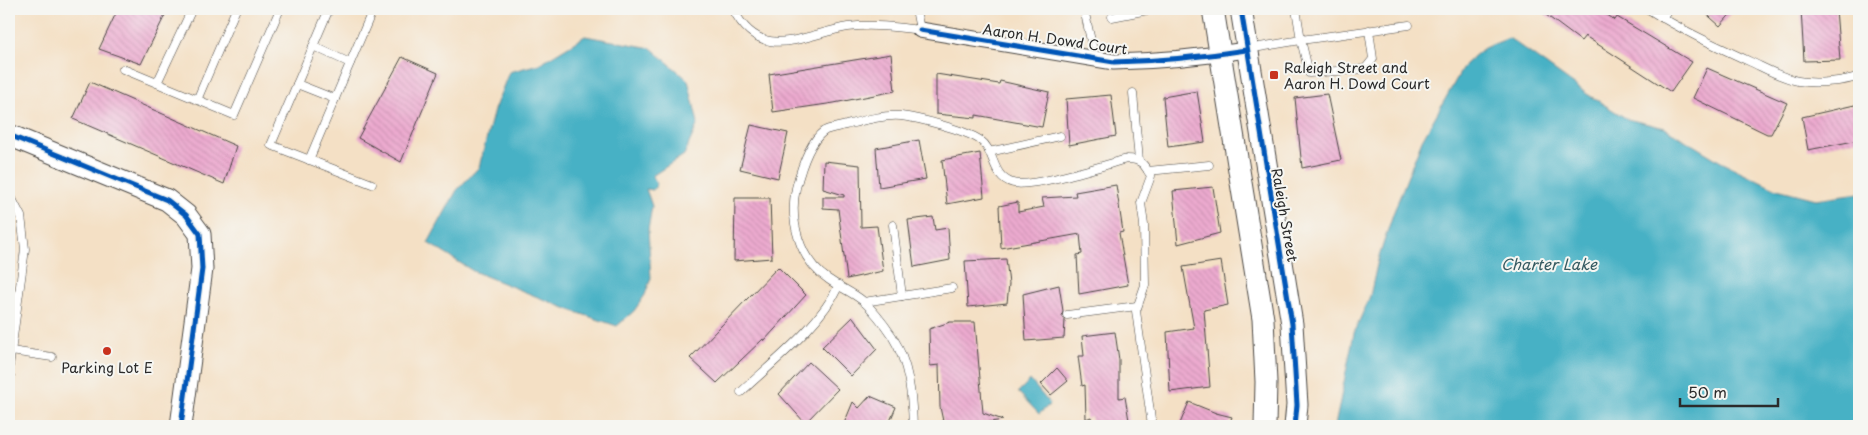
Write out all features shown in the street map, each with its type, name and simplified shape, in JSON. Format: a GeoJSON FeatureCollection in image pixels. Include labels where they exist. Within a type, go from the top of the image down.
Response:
{"type":"FeatureCollection","features":[{"type":"Feature","properties":{"kind":"street"},"geometry":{"type":"LineString","coordinates":[[1213,9],[1263,319],[1266,382],[1265,426]]}},
{"type":"Feature","properties":{"kind":"street","name":"Raleigh Street"},"geometry":{"type":"LineString","coordinates":[[1241,9],[1246,50],[1292,324],[1297,405],[1295,426]]}},
{"type":"Feature","properties":{"kind":"street","name":"Aaron H. Dowd Court"},"geometry":{"type":"LineString","coordinates":[[920,30],[1114,62],[1145,62],[1246,50]]}},
{"type":"Feature","properties":{"kind":"street"},"geometry":{"type":"LineString","coordinates":[[9,135],[167,200],[186,215],[200,234],[202,269],[181,426]]}},
{"type":"Feature","properties":{"kind":"lane"},"geometry":{"type":"LineString","coordinates":[[158,83],[192,9]]}},
{"type":"Feature","properties":{"kind":"lane"},"geometry":{"type":"LineString","coordinates":[[197,100],[236,9]]}},
{"type":"Feature","properties":{"kind":"lane"},"geometry":{"type":"LineString","coordinates":[[123,69],[234,115],[280,9]]}},
{"type":"Feature","properties":{"kind":"lane"},"geometry":{"type":"LineString","coordinates":[[329,9],[271,145],[372,184]]}},
{"type":"Feature","properties":{"kind":"lane"},"geometry":{"type":"LineString","coordinates":[[309,160],[373,9]]}},
{"type":"Feature","properties":{"kind":"lane"},"geometry":{"type":"LineString","coordinates":[[734,9],[740,21],[750,33],[766,41],[781,43],[848,27],[878,26],[920,30],[916,9]]}},
{"type":"Feature","properties":{"kind":"lane"},"geometry":{"type":"LineString","coordinates":[[1084,9],[1095,59]]}},
{"type":"Feature","properties":{"kind":"lane"},"geometry":{"type":"LineString","coordinates":[[1112,17],[1153,9]]}},
{"type":"Feature","properties":{"kind":"lane"},"geometry":{"type":"LineString","coordinates":[[1296,9],[1309,73],[1365,69],[1373,59],[1369,30]]}},
{"type":"Feature","properties":{"kind":"lane"},"geometry":{"type":"LineString","coordinates":[[1648,9],[1724,50],[1767,70],[1798,81],[1829,82],[1859,76]]}},
{"type":"Feature","properties":{"kind":"lane"},"geometry":{"type":"LineString","coordinates":[[1662,18],[1668,9]]}},
{"type":"Feature","properties":{"kind":"lane"},"geometry":{"type":"LineString","coordinates":[[1246,50],[1408,25]]}},
{"type":"Feature","properties":{"kind":"lane"},"geometry":{"type":"LineString","coordinates":[[313,46],[350,63]]}},
{"type":"Feature","properties":{"kind":"lane"},"geometry":{"type":"LineString","coordinates":[[297,84],[335,99]]}},
{"type":"Feature","properties":{"kind":"lane"},"geometry":{"type":"LineString","coordinates":[[1133,93],[1139,161]]}},
{"type":"Feature","properties":{"kind":"lane"},"geometry":{"type":"LineString","coordinates":[[913,426],[912,398],[907,372],[892,336],[864,302],[826,278],[801,250],[796,226],[794,199],[807,154],[824,131],[864,120],[900,116],[954,128],[981,141],[989,152],[1000,175],[1016,184],[1041,181],[1127,159],[1136,159],[1145,165],[1151,176],[1141,203],[1144,225],[1145,286],[1136,310],[1152,426]]}},
{"type":"Feature","properties":{"kind":"lane"},"geometry":{"type":"LineString","coordinates":[[989,152],[1060,136]]}},
{"type":"Feature","properties":{"kind":"lane"},"geometry":{"type":"LineString","coordinates":[[1148,170],[1209,165]]}},
{"type":"Feature","properties":{"kind":"lane"},"geometry":{"type":"LineString","coordinates":[[9,193],[21,216],[25,249],[9,366]]}},
{"type":"Feature","properties":{"kind":"lane"},"geometry":{"type":"LineString","coordinates":[[893,225],[902,296]]}},
{"type":"Feature","properties":{"kind":"lane"},"geometry":{"type":"LineString","coordinates":[[741,392],[812,325],[834,296],[839,286]]}},
{"type":"Feature","properties":{"kind":"lane"},"geometry":{"type":"LineString","coordinates":[[864,302],[952,288]]}},
{"type":"Feature","properties":{"kind":"lane"},"geometry":{"type":"LineString","coordinates":[[1067,314],[1137,306]]}},
{"type":"Feature","properties":{"kind":"lane"},"geometry":{"type":"LineString","coordinates":[[11,351],[52,357]]}},
{"type":"Feature","properties":{"kind":"water"},"geometry":{"type":"Polygon","coordinates":[[[585,36],[651,48],[688,80],[698,123],[684,155],[652,176],[657,184],[653,190],[646,189],[652,206],[648,230],[651,278],[645,295],[634,311],[617,326],[570,310],[473,271],[428,243],[457,190],[479,167],[494,110],[509,72],[539,64],[585,36]]]}},
{"type":"Feature","properties":{"kind":"water","name":"Charter Lake"},"geometry":{"type":"Polygon","coordinates":[[[1509,38],[1587,94],[1627,119],[1665,128],[1721,162],[1777,189],[1816,199],[1859,193],[1859,426],[1335,426],[1354,333],[1370,296],[1378,260],[1393,214],[1422,140],[1465,64],[1484,48],[1509,38]]]}},
{"type":"Feature","properties":{"kind":"water"},"geometry":{"type":"Polygon","coordinates":[[[1030,380],[1050,404],[1039,414],[1018,392],[1030,380]]]}},
{"type":"Feature","properties":{"kind":"building"},"geometry":{"type":"Polygon","coordinates":[[[118,9],[168,9],[141,64],[99,49],[118,9]]]}},
{"type":"Feature","properties":{"kind":"building"},"geometry":{"type":"Polygon","coordinates":[[[1538,9],[1598,9],[1615,20],[1617,17],[1692,62],[1671,92],[1585,36],[1581,41],[1538,9]]]}},
{"type":"Feature","properties":{"kind":"building"},"geometry":{"type":"Polygon","coordinates":[[[1701,9],[1735,9],[1720,26],[1701,9]]]}},
{"type":"Feature","properties":{"kind":"building"},"geometry":{"type":"Polygon","coordinates":[[[1801,9],[1836,9],[1840,60],[1804,61],[1801,9]]]}},
{"type":"Feature","properties":{"kind":"building"},"geometry":{"type":"Polygon","coordinates":[[[891,54],[895,91],[773,112],[769,74],[891,54]]]}},
{"type":"Feature","properties":{"kind":"building"},"geometry":{"type":"Polygon","coordinates":[[[402,57],[438,73],[401,162],[358,138],[402,57]]]}},
{"type":"Feature","properties":{"kind":"building"},"geometry":{"type":"Polygon","coordinates":[[[1707,68],[1787,103],[1771,134],[1767,134],[1693,98],[1707,68]]]}},
{"type":"Feature","properties":{"kind":"building"},"geometry":{"type":"Polygon","coordinates":[[[936,74],[999,84],[1000,81],[1049,92],[1042,127],[976,115],[976,118],[936,114],[936,74]]]}},
{"type":"Feature","properties":{"kind":"building"},"geometry":{"type":"Polygon","coordinates":[[[90,82],[236,146],[224,184],[73,119],[90,82]]]}},
{"type":"Feature","properties":{"kind":"building"},"geometry":{"type":"Polygon","coordinates":[[[1197,91],[1205,142],[1168,147],[1163,97],[1197,91]]]}},
{"type":"Feature","properties":{"kind":"building"},"geometry":{"type":"Polygon","coordinates":[[[1327,94],[1341,160],[1302,168],[1295,98],[1327,94]]]}},
{"type":"Feature","properties":{"kind":"building"},"geometry":{"type":"Polygon","coordinates":[[[1111,95],[1116,136],[1069,145],[1066,99],[1111,95]]]}},
{"type":"Feature","properties":{"kind":"building"},"geometry":{"type":"Polygon","coordinates":[[[1859,104],[1859,140],[1808,150],[1802,117],[1859,104]]]}},
{"type":"Feature","properties":{"kind":"building"},"geometry":{"type":"Polygon","coordinates":[[[751,125],[788,133],[778,178],[740,169],[751,125]]]}},
{"type":"Feature","properties":{"kind":"building"},"geometry":{"type":"Polygon","coordinates":[[[919,140],[926,179],[879,187],[876,148],[919,140]]]}},
{"type":"Feature","properties":{"kind":"building"},"geometry":{"type":"Polygon","coordinates":[[[980,153],[984,197],[947,204],[942,160],[980,153]]]}},
{"type":"Feature","properties":{"kind":"building"},"geometry":{"type":"Polygon","coordinates":[[[824,161],[860,165],[861,227],[877,226],[883,271],[847,279],[838,209],[823,208],[823,197],[844,197],[844,195],[823,189],[824,161]]]}},
{"type":"Feature","properties":{"kind":"building"},"geometry":{"type":"Polygon","coordinates":[[[1116,185],[1123,232],[1119,233],[1128,285],[1079,294],[1077,255],[1082,254],[1080,234],[1001,248],[999,206],[1018,202],[1018,212],[1044,207],[1042,198],[1076,196],[1075,192],[1116,185]]]}},
{"type":"Feature","properties":{"kind":"building"},"geometry":{"type":"Polygon","coordinates":[[[1213,187],[1220,233],[1178,244],[1173,191],[1213,187]]]}},
{"type":"Feature","properties":{"kind":"building"},"geometry":{"type":"Polygon","coordinates":[[[735,198],[770,198],[772,258],[734,261],[735,198]]]}},
{"type":"Feature","properties":{"kind":"building"},"geometry":{"type":"Polygon","coordinates":[[[933,217],[935,230],[948,228],[950,260],[914,267],[908,220],[933,217]]]}},
{"type":"Feature","properties":{"kind":"building"},"geometry":{"type":"Polygon","coordinates":[[[1006,259],[1009,284],[1007,303],[968,307],[965,261],[1006,259]]]}},
{"type":"Feature","properties":{"kind":"building"},"geometry":{"type":"Polygon","coordinates":[[[1221,261],[1228,305],[1204,310],[1210,387],[1170,392],[1167,332],[1194,328],[1183,267],[1221,261]]]}},
{"type":"Feature","properties":{"kind":"building"},"geometry":{"type":"Polygon","coordinates":[[[778,267],[806,295],[764,341],[763,339],[717,383],[690,358],[778,267]]]}},
{"type":"Feature","properties":{"kind":"building"},"geometry":{"type":"Polygon","coordinates":[[[1059,285],[1062,316],[1065,320],[1064,338],[1026,341],[1023,294],[1059,285]]]}},
{"type":"Feature","properties":{"kind":"building"},"geometry":{"type":"Polygon","coordinates":[[[853,317],[877,349],[851,376],[822,347],[853,317]]]}},
{"type":"Feature","properties":{"kind":"building"},"geometry":{"type":"Polygon","coordinates":[[[950,322],[975,322],[983,413],[1003,420],[966,426],[944,426],[940,407],[939,365],[930,366],[929,329],[950,322]]]}},
{"type":"Feature","properties":{"kind":"building"},"geometry":{"type":"Polygon","coordinates":[[[1115,332],[1119,360],[1119,398],[1125,397],[1130,426],[1093,426],[1091,417],[1086,419],[1085,385],[1082,386],[1078,356],[1084,356],[1082,336],[1115,332]]]}},
{"type":"Feature","properties":{"kind":"building"},"geometry":{"type":"Polygon","coordinates":[[[809,362],[838,389],[805,423],[779,394],[809,362]]]}},
{"type":"Feature","properties":{"kind":"building"},"geometry":{"type":"Polygon","coordinates":[[[1057,368],[1068,381],[1051,395],[1041,384],[1057,368]]]}},
{"type":"Feature","properties":{"kind":"building"},"geometry":{"type":"Polygon","coordinates":[[[870,396],[896,407],[888,426],[843,426],[853,402],[859,408],[870,396]]]}},
{"type":"Feature","properties":{"kind":"building"},"geometry":{"type":"Polygon","coordinates":[[[1189,402],[1232,417],[1228,426],[1179,426],[1189,402]]]}},
{"type":"Feature","properties":{"kind":"cycle path"},"geometry":{"type":"LineString","coordinates":[[1241,9],[1292,324],[1297,405],[1295,426]]}},
{"type":"Feature","properties":{"kind":"cycle path"},"geometry":{"type":"LineString","coordinates":[[920,30],[1114,62],[1147,61],[1246,50]]}},
{"type":"Feature","properties":{"kind":"cycle path"},"geometry":{"type":"LineString","coordinates":[[9,135],[167,200],[186,215],[200,234],[202,269],[181,426]]}},
{"type":"Feature","properties":{"kind":"place","name":"Raleigh Street and Aaron H. Dowd Court"},"geometry":{"type":"Point","coordinates":[1274,75]}},
{"type":"Feature","properties":{"kind":"place","name":"Parking Lot E"},"geometry":{"type":"Point","coordinates":[107,351]}}]}
